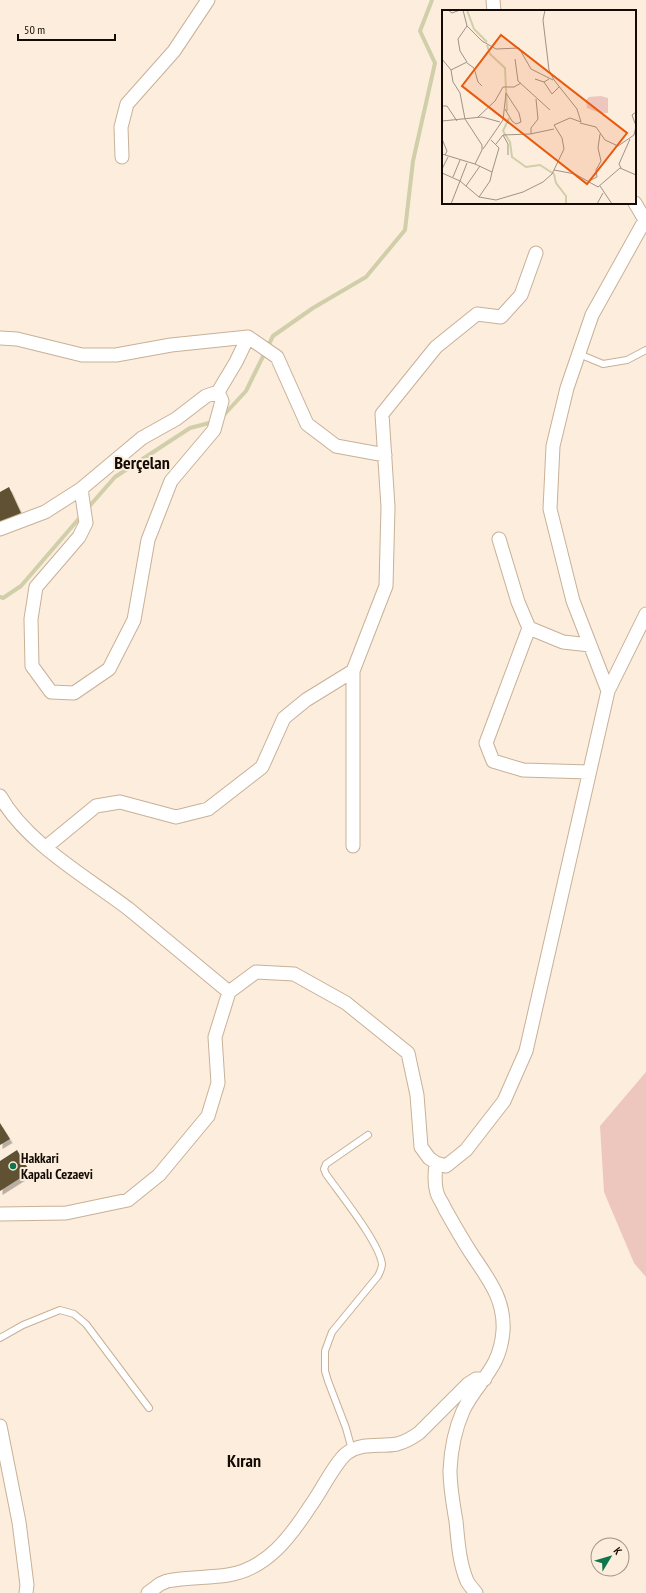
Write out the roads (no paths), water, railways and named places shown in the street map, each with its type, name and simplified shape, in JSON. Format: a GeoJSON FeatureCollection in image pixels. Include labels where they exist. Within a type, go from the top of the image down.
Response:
{"type":"FeatureCollection","features":[{"type":"Feature","properties":{"kind":"street"},"geometry":{"type":"LineString","coordinates":[[122,157],[120,147],[121,127],[127,104],[174,51],[208,0]]}},
{"type":"Feature","properties":{"kind":"street"},"geometry":{"type":"LineString","coordinates":[[493,0],[494,10]]}},
{"type":"Feature","properties":{"kind":"street"},"geometry":{"type":"LineString","coordinates":[[608,691],[574,602],[550,509],[553,446],[567,388],[592,315],[645,220],[636,204]]}},
{"type":"Feature","properties":{"kind":"street"},"geometry":{"type":"LineString","coordinates":[[353,846],[353,671],[386,586],[388,507],[382,414],[436,347],[477,314],[501,317],[521,295],[536,253]]}},
{"type":"Feature","properties":{"kind":"street"},"geometry":{"type":"LineString","coordinates":[[0,338],[18,338],[82,355],[116,355],[171,345],[248,337],[277,357],[308,424],[336,446],[384,455]]}},
{"type":"Feature","properties":{"kind":"street"},"geometry":{"type":"LineString","coordinates":[[0,529],[46,512],[81,489],[142,438],[176,419],[206,396],[218,392],[236,362],[248,337]]}},
{"type":"Feature","properties":{"kind":"street"},"geometry":{"type":"LineString","coordinates":[[81,489],[86,523],[79,537],[36,587],[31,619],[32,666],[51,692],[74,693],[109,669],[134,620],[148,540],[171,481],[214,430],[222,401],[218,392]]}},
{"type":"Feature","properties":{"kind":"street"},"geometry":{"type":"LineString","coordinates":[[499,539],[518,602],[529,628],[486,743],[493,761],[523,770],[589,772]]}},
{"type":"Feature","properties":{"kind":"street"},"geometry":{"type":"LineString","coordinates":[[0,1214],[66,1213],[128,1200],[159,1175],[208,1116],[218,1083],[215,1037],[229,992],[256,972],[294,974],[346,1003],[408,1053],[417,1095],[421,1147],[429,1158],[436,1163],[446,1166],[466,1150],[504,1101],[526,1051],[608,691],[646,614]]}},
{"type":"Feature","properties":{"kind":"street"},"geometry":{"type":"LineString","coordinates":[[529,628],[563,642],[590,645]]}},
{"type":"Feature","properties":{"kind":"street"},"geometry":{"type":"LineString","coordinates":[[46,848],[96,806],[120,802],[176,817],[208,809],[262,767],[284,718],[306,700],[353,671]]}},
{"type":"Feature","properties":{"kind":"street"},"geometry":{"type":"LineString","coordinates":[[0,796],[8,810],[46,848],[129,910],[229,992]]}},
{"type":"Feature","properties":{"kind":"street"},"geometry":{"type":"LineString","coordinates":[[436,1163],[435,1180],[437,1194],[473,1256],[490,1279],[500,1304],[503,1328],[497,1359],[469,1401],[458,1424],[450,1469],[461,1561],[467,1581],[476,1593]]}},
{"type":"Feature","properties":{"kind":"street"},"geometry":{"type":"LineString","coordinates":[[148,1593],[160,1584],[167,1581],[229,1575],[250,1569],[265,1560],[280,1547],[306,1513],[341,1459],[352,1450],[366,1445],[397,1444],[412,1438],[419,1433],[468,1384],[476,1379],[485,1379]]}},
{"type":"Feature","properties":{"kind":"street"},"geometry":{"type":"LineString","coordinates":[[0,1426],[19,1522],[27,1589],[38,1593]]}},
{"type":"Feature","properties":{"kind":"lane"},"geometry":{"type":"LineString","coordinates":[[579,354],[603,364],[627,360],[646,350]]}},
{"type":"Feature","properties":{"kind":"lane"},"geometry":{"type":"LineString","coordinates":[[352,1450],[346,1428],[325,1371],[326,1351],[332,1332],[378,1276],[382,1265],[378,1252],[362,1225],[324,1169],[326,1164],[368,1135]]}},
{"type":"Feature","properties":{"kind":"lane"},"geometry":{"type":"LineString","coordinates":[[0,1338],[23,1325],[60,1310],[74,1314],[86,1324],[149,1408]]}},
{"type":"Feature","properties":{"kind":"waterway"},"geometry":{"type":"LineString","coordinates":[[222,417],[246,391],[273,336],[313,308],[366,277],[405,230],[413,161],[435,63],[420,31],[432,0]]}},
{"type":"Feature","properties":{"kind":"waterway"},"geometry":{"type":"LineString","coordinates":[[86,510],[115,477],[190,428],[213,422]]}},
{"type":"Feature","properties":{"kind":"waterway"},"geometry":{"type":"LineString","coordinates":[[0,597],[3,598],[21,586],[82,515]]}},
{"type":"Feature","properties":{"kind":"place","name":"Hakkari Kapalı Cezaevi"},"geometry":{"type":"Point","coordinates":[13,1166]}},
{"type":"Feature","properties":{"kind":"district","name":"Berçelan"},"geometry":{"type":"Point","coordinates":[142,462]}},
{"type":"Feature","properties":{"kind":"district","name":"Kıran"},"geometry":{"type":"Point","coordinates":[244,1460]}}]}
